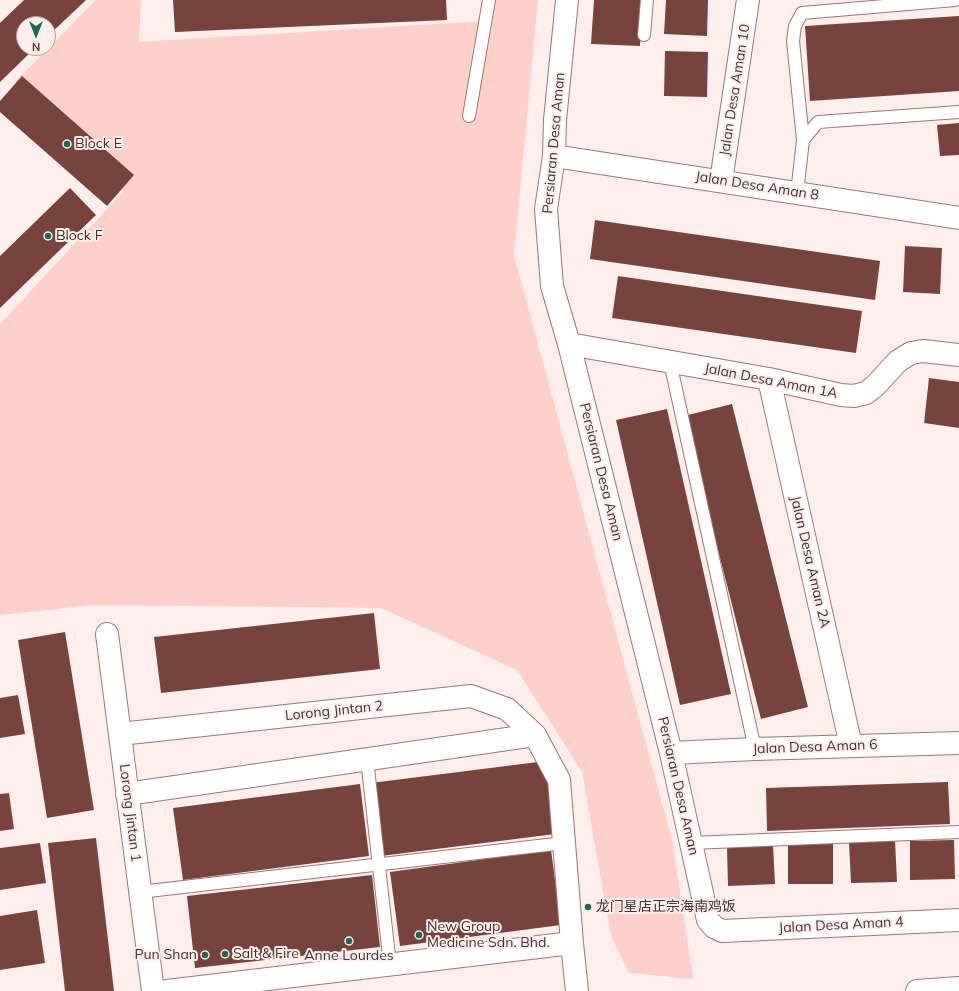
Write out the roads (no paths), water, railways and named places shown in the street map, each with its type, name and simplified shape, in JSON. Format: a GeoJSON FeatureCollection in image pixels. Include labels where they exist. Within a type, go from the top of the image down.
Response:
{"type":"FeatureCollection","features":[{"type":"Feature","properties":{"kind":"street","name":"Persiaran Desa Aman"},"geometry":{"type":"LineString","coordinates":[[567,0],[554,156],[546,209],[552,286],[570,344],[671,753],[708,920],[714,927],[722,931]]}},
{"type":"Feature","properties":{"kind":"street","name":"Jalan Desa Aman 10"},"geometry":{"type":"LineString","coordinates":[[721,181],[748,0]]}},
{"type":"Feature","properties":{"kind":"street","name":"Jalan Desa Aman 8"},"geometry":{"type":"LineString","coordinates":[[554,156],[959,218]]}},
{"type":"Feature","properties":{"kind":"street","name":"Jalan Desa Aman 1A"},"geometry":{"type":"LineString","coordinates":[[570,344],[770,379],[841,395],[854,396],[866,392],[875,386],[898,361],[911,353],[923,351],[959,355]]}},
{"type":"Feature","properties":{"kind":"street","name":"Jalan Desa Aman 2A"},"geometry":{"type":"LineString","coordinates":[[770,379],[852,746]]}},
{"type":"Feature","properties":{"kind":"street","name":"Lorong Jintan 1"},"geometry":{"type":"LineString","coordinates":[[107,634],[153,991]]}},
{"type":"Feature","properties":{"kind":"street","name":"Lorong Jintan 2"},"geometry":{"type":"LineString","coordinates":[[120,734],[471,696],[507,710],[535,735],[559,780],[577,991]]}},
{"type":"Feature","properties":{"kind":"street"},"geometry":{"type":"LineString","coordinates":[[128,794],[535,735]]}},
{"type":"Feature","properties":{"kind":"street","name":"Jalan Desa Aman 6"},"geometry":{"type":"LineString","coordinates":[[671,753],[959,743]]}},
{"type":"Feature","properties":{"kind":"street","name":"Jalan Desa Aman 4"},"geometry":{"type":"LineString","coordinates":[[722,931],[959,920]]}},
{"type":"Feature","properties":{"kind":"street"},"geometry":{"type":"LineString","coordinates":[[167,991],[572,943]]}},
{"type":"Feature","properties":{"kind":"street"},"geometry":{"type":"LineString","coordinates":[[917,991],[959,988]]}},
{"type":"Feature","properties":{"kind":"lane"},"geometry":{"type":"LineString","coordinates":[[469,116],[489,0]]}},
{"type":"Feature","properties":{"kind":"lane"},"geometry":{"type":"LineString","coordinates":[[644,35],[647,0]]}},
{"type":"Feature","properties":{"kind":"lane"},"geometry":{"type":"LineString","coordinates":[[797,193],[803,140],[793,41],[795,26],[802,13],[955,0]]}},
{"type":"Feature","properties":{"kind":"lane"},"geometry":{"type":"LineString","coordinates":[[803,140],[818,122],[959,112]]}},
{"type":"Feature","properties":{"kind":"lane"},"geometry":{"type":"LineString","coordinates":[[670,362],[755,749]]}},
{"type":"Feature","properties":{"kind":"lane"},"geometry":{"type":"LineString","coordinates":[[368,759],[378,864],[390,965]]}},
{"type":"Feature","properties":{"kind":"lane"},"geometry":{"type":"LineString","coordinates":[[691,843],[959,832]]}},
{"type":"Feature","properties":{"kind":"lane"},"geometry":{"type":"LineString","coordinates":[[140,892],[564,843]]}},
{"type":"Feature","properties":{"kind":"place","name":"Block E"},"geometry":{"type":"Point","coordinates":[67,144]}},
{"type":"Feature","properties":{"kind":"place","name":"Block F"},"geometry":{"type":"Point","coordinates":[48,236]}},
{"type":"Feature","properties":{"kind":"place","name":"龙门星店正宗海南鸡饭"},"geometry":{"type":"Point","coordinates":[588,907]}},
{"type":"Feature","properties":{"kind":"place","name":"New Group Medicine Sdn. Bhd."},"geometry":{"type":"Point","coordinates":[419,935]}},
{"type":"Feature","properties":{"kind":"place","name":"Anne Lourdes"},"geometry":{"type":"Point","coordinates":[349,941]}},
{"type":"Feature","properties":{"kind":"place","name":"Salt & Fire"},"geometry":{"type":"Point","coordinates":[225,954]}},
{"type":"Feature","properties":{"kind":"place","name":"Pun Shan"},"geometry":{"type":"Point","coordinates":[205,955]}}]}
